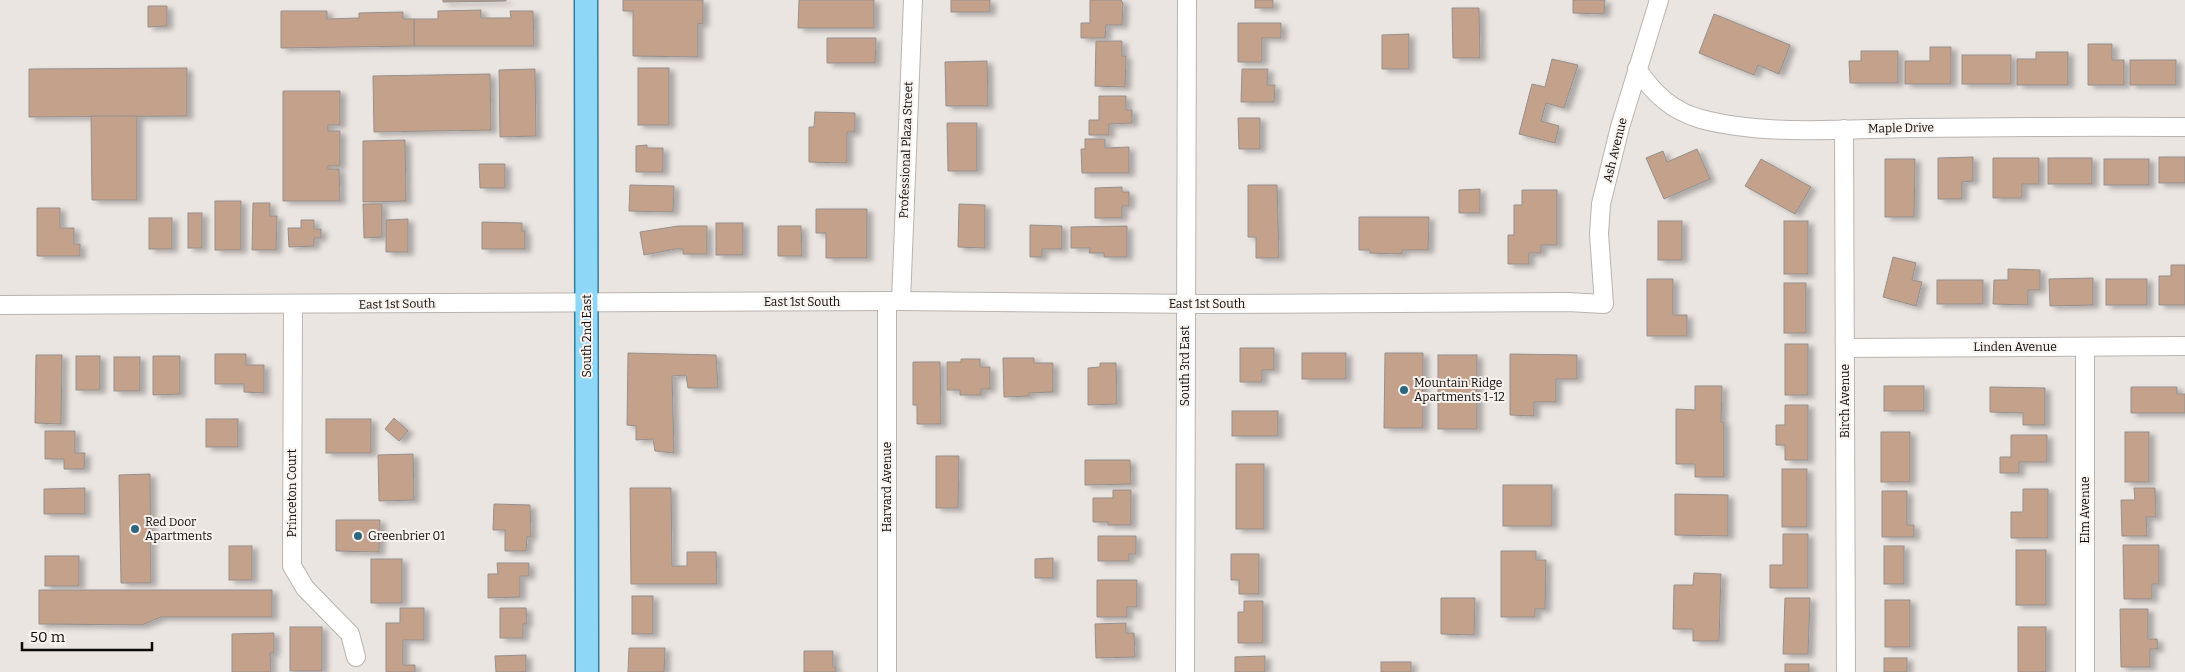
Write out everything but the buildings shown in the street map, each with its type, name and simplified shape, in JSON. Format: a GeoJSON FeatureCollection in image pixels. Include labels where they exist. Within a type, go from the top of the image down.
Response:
{"type":"FeatureCollection","features":[{"type":"Feature","properties":{"kind":"main road","name":"South 2nd East"},"geometry":{"type":"LineString","coordinates":[[586,0],[587,672]]}},
{"type":"Feature","properties":{"kind":"street","name":"Professional Plaza Street"},"geometry":{"type":"LineString","coordinates":[[894,301],[913,0]]}},
{"type":"Feature","properties":{"kind":"street","name":"South 3rd East"},"geometry":{"type":"LineString","coordinates":[[1186,0],[1186,672]]}},
{"type":"Feature","properties":{"kind":"street","name":"Ash Avenue"},"geometry":{"type":"LineString","coordinates":[[1604,304],[1600,234],[1601,204],[1620,127],[1659,0]]}},
{"type":"Feature","properties":{"kind":"street","name":"Maple Drive"},"geometry":{"type":"LineString","coordinates":[[1638,70],[1649,88],[1663,102],[1700,119],[1735,126],[1844,129],[2185,127]]}},
{"type":"Feature","properties":{"kind":"street","name":"Birch Avenue"},"geometry":{"type":"LineString","coordinates":[[1844,129],[1846,672]]}},
{"type":"Feature","properties":{"kind":"street","name":"East 1st South"},"geometry":{"type":"LineString","coordinates":[[0,305],[894,301],[1185,304],[1568,302],[1604,304]]}},
{"type":"Feature","properties":{"kind":"street","name":"Harvard Avenue"},"geometry":{"type":"LineString","coordinates":[[887,672],[894,301]]}},
{"type":"Feature","properties":{"kind":"street","name":"Princeton Court"},"geometry":{"type":"LineString","coordinates":[[293,305],[292,566],[306,588],[350,634],[356,657]]}},
{"type":"Feature","properties":{"kind":"street","name":"Linden Avenue"},"geometry":{"type":"LineString","coordinates":[[1845,348],[2185,346]]}},
{"type":"Feature","properties":{"kind":"street","name":"Elm Avenue"},"geometry":{"type":"LineString","coordinates":[[2085,347],[2085,672]]}},
{"type":"Feature","properties":{"kind":"place","name":"Mountain Ridge Apartments 1-12"},"geometry":{"type":"Point","coordinates":[1404,390]}},
{"type":"Feature","properties":{"kind":"place","name":"Red Door Apartments"},"geometry":{"type":"Point","coordinates":[135,529]}},
{"type":"Feature","properties":{"kind":"place","name":"Greenbrier 01"},"geometry":{"type":"Point","coordinates":[358,536]}}]}
